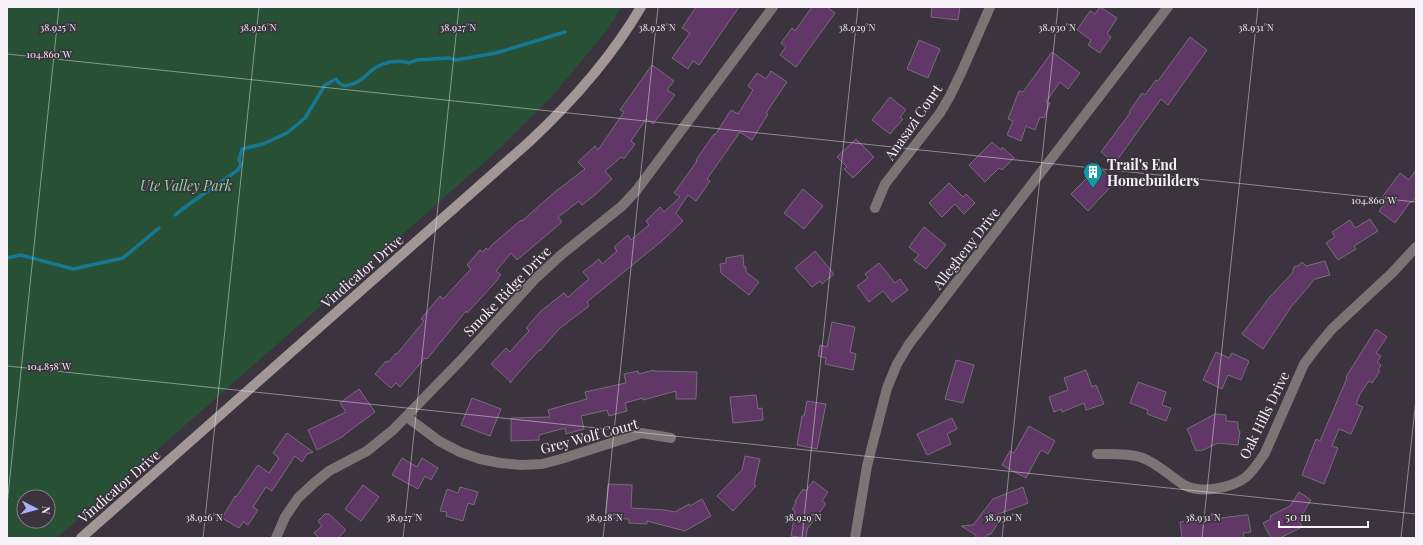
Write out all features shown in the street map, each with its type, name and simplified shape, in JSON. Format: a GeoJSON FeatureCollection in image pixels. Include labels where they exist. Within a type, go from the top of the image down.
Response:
{"type":"FeatureCollection","features":[{"type":"Feature","properties":{"kind":"main road","name":"Vindicator Drive"},"geometry":{"type":"LineString","coordinates":[[81,538],[560,113],[607,58],[629,28],[641,7]]}},
{"type":"Feature","properties":{"kind":"street","name":"Smoke Ridge Drive"},"geometry":{"type":"LineString","coordinates":[[276,538],[285,517],[298,498],[329,471],[367,450],[407,417],[536,278],[561,255],[622,206],[636,191],[773,7]]}},
{"type":"Feature","properties":{"kind":"street","name":"Anasazi Court"},"geometry":{"type":"LineString","coordinates":[[875,208],[885,184],[940,113],[950,96],[990,7]]}},
{"type":"Feature","properties":{"kind":"street","name":"Allegheny Drive"},"geometry":{"type":"LineString","coordinates":[[855,538],[867,466],[887,388],[897,364],[909,344],[1168,7]]}},
{"type":"Feature","properties":{"kind":"street","name":"Oak Hills Drive"},"geometry":{"type":"LineString","coordinates":[[1097,454],[1120,454],[1141,457],[1186,486],[1201,489],[1216,489],[1231,486],[1246,478],[1257,466],[1265,453],[1304,364],[1332,329],[1392,273],[1416,247]]}},
{"type":"Feature","properties":{"kind":"street","name":"Grey Wolf Court"},"geometry":{"type":"LineString","coordinates":[[407,417],[439,440],[460,452],[480,459],[522,465],[542,464],[561,459],[642,433],[671,438]]}},
{"type":"Feature","properties":{"kind":"green space","name":"Ute Valley Park"},"geometry":{"type":"Polygon","coordinates":[[[7,7],[622,7],[603,35],[555,93],[496,152],[57,538],[7,538],[7,7]]]}},
{"type":"Feature","properties":{"kind":"building"},"geometry":{"type":"Polygon","coordinates":[[[696,7],[739,7],[699,65],[693,61],[688,69],[672,58],[690,33],[682,28],[696,7]]]}},
{"type":"Feature","properties":{"kind":"building"},"geometry":{"type":"Polygon","coordinates":[[[812,7],[827,7],[835,13],[796,67],[780,55],[786,47],[781,43],[792,28],[795,31],[812,7]]]}},
{"type":"Feature","properties":{"kind":"building"},"geometry":{"type":"Polygon","coordinates":[[[932,7],[960,7],[958,20],[931,17],[932,7]]]}},
{"type":"Feature","properties":{"kind":"building"},"geometry":{"type":"Polygon","coordinates":[[[1100,7],[1117,18],[1107,34],[1111,37],[1100,53],[1088,45],[1091,40],[1077,30],[1090,11],[1095,14],[1100,7]]]}},
{"type":"Feature","properties":{"kind":"building"},"geometry":{"type":"Polygon","coordinates":[[[1190,37],[1207,50],[1168,105],[1161,99],[1115,163],[1101,152],[1130,113],[1129,112],[1142,93],[1145,95],[1156,80],[1158,81],[1190,37]]]}},
{"type":"Feature","properties":{"kind":"building"},"geometry":{"type":"Polygon","coordinates":[[[919,40],[940,49],[928,78],[907,69],[919,40]]]}},
{"type":"Feature","properties":{"kind":"building"},"geometry":{"type":"Polygon","coordinates":[[[1052,52],[1080,73],[1068,89],[1060,82],[1046,102],[1050,103],[1044,118],[1040,117],[1035,130],[1026,126],[1021,141],[1007,135],[1013,121],[1008,119],[1019,91],[1023,92],[1052,52]]]}},
{"type":"Feature","properties":{"kind":"building"},"geometry":{"type":"Polygon","coordinates":[[[652,65],[674,81],[667,90],[675,95],[653,124],[646,119],[631,141],[635,144],[624,159],[621,157],[605,171],[612,179],[582,205],[579,201],[558,217],[562,222],[517,260],[511,253],[496,271],[501,275],[492,286],[467,313],[466,311],[427,359],[425,358],[400,387],[396,383],[391,388],[375,374],[386,361],[388,362],[396,353],[397,354],[424,321],[421,319],[440,296],[443,299],[471,269],[467,265],[480,250],[483,252],[486,248],[488,250],[521,220],[522,221],[556,191],[585,169],[578,162],[595,146],[598,150],[624,112],[620,110],[652,65]]]}},
{"type":"Feature","properties":{"kind":"building"},"geometry":{"type":"Polygon","coordinates":[[[771,71],[787,82],[766,113],[768,114],[752,140],[740,132],[707,179],[710,181],[696,201],[688,195],[676,213],[683,221],[663,240],[587,302],[589,306],[559,329],[510,383],[510,381],[491,364],[506,348],[510,352],[529,331],[526,328],[541,311],[564,293],[568,297],[589,279],[583,272],[599,259],[602,264],[617,251],[614,247],[628,235],[631,240],[649,225],[646,221],[660,207],[664,212],[680,197],[674,193],[731,110],[738,114],[753,90],[748,86],[757,73],[766,79],[771,71]]]}},
{"type":"Feature","properties":{"kind":"building"},"geometry":{"type":"Polygon","coordinates":[[[890,97],[906,110],[900,117],[903,119],[890,134],[872,120],[890,97]]]}},
{"type":"Feature","properties":{"kind":"building"},"geometry":{"type":"Polygon","coordinates":[[[856,139],[874,157],[853,178],[844,169],[847,167],[837,157],[856,139]]]}},
{"type":"Feature","properties":{"kind":"building"},"geometry":{"type":"Polygon","coordinates":[[[992,142],[1001,150],[1002,147],[1014,158],[1002,170],[999,168],[985,182],[969,165],[992,142]]]}},
{"type":"Feature","properties":{"kind":"building","name":"Trail's End Homebuilders"},"geometry":{"type":"Polygon","coordinates":[[[1103,170],[1115,182],[1088,211],[1071,194],[1086,179],[1090,183],[1103,170]]]}},
{"type":"Feature","properties":{"kind":"building"},"geometry":{"type":"Polygon","coordinates":[[[1416,170],[1416,197],[1411,203],[1410,202],[1395,223],[1379,211],[1385,203],[1380,200],[1400,173],[1409,180],[1416,170]]]}},
{"type":"Feature","properties":{"kind":"building"},"geometry":{"type":"Polygon","coordinates":[[[949,183],[963,197],[966,194],[975,203],[964,214],[955,204],[942,217],[929,203],[949,183]]]}},
{"type":"Feature","properties":{"kind":"building"},"geometry":{"type":"Polygon","coordinates":[[[803,189],[823,206],[804,229],[784,213],[803,189]]]}},
{"type":"Feature","properties":{"kind":"building"},"geometry":{"type":"Polygon","coordinates":[[[1370,219],[1378,231],[1354,246],[1356,249],[1338,260],[1326,243],[1335,237],[1332,232],[1350,220],[1355,228],[1370,219]]]}},
{"type":"Feature","properties":{"kind":"building"},"geometry":{"type":"Polygon","coordinates":[[[924,227],[946,245],[926,269],[914,260],[919,255],[909,247],[924,227]]]}},
{"type":"Feature","properties":{"kind":"building"},"geometry":{"type":"Polygon","coordinates":[[[815,251],[834,274],[822,284],[820,281],[812,287],[795,268],[815,251]]]}},
{"type":"Feature","properties":{"kind":"building"},"geometry":{"type":"Polygon","coordinates":[[[743,255],[746,272],[759,282],[749,295],[721,273],[720,264],[726,263],[726,258],[743,255]]]}},
{"type":"Feature","properties":{"kind":"building"},"geometry":{"type":"Polygon","coordinates":[[[1325,261],[1330,275],[1315,279],[1291,307],[1263,349],[1242,334],[1269,298],[1293,272],[1295,266],[1298,266],[1302,262],[1306,266],[1325,261]]]}},
{"type":"Feature","properties":{"kind":"building"},"geometry":{"type":"Polygon","coordinates":[[[879,263],[895,283],[900,279],[908,290],[892,302],[883,291],[869,302],[857,286],[868,278],[865,274],[879,263]]]}},
{"type":"Feature","properties":{"kind":"building"},"geometry":{"type":"Polygon","coordinates":[[[832,322],[855,327],[850,352],[856,354],[853,370],[825,364],[826,358],[818,356],[820,345],[827,347],[832,322]]]}},
{"type":"Feature","properties":{"kind":"building"},"geometry":{"type":"Polygon","coordinates":[[[1376,329],[1387,337],[1376,353],[1381,356],[1377,362],[1381,365],[1378,370],[1380,371],[1372,383],[1369,381],[1360,394],[1356,404],[1363,407],[1351,434],[1339,429],[1332,446],[1338,448],[1324,484],[1302,475],[1316,439],[1320,441],[1347,378],[1346,377],[1376,329]]]}},
{"type":"Feature","properties":{"kind":"building"},"geometry":{"type":"Polygon","coordinates":[[[1216,352],[1229,358],[1232,353],[1249,361],[1241,380],[1228,375],[1222,389],[1203,380],[1216,352]]]}},
{"type":"Feature","properties":{"kind":"building"},"geometry":{"type":"Polygon","coordinates":[[[956,360],[974,365],[963,403],[945,399],[956,360]]]}},
{"type":"Feature","properties":{"kind":"building"},"geometry":{"type":"Polygon","coordinates":[[[654,370],[697,372],[696,399],[676,399],[676,391],[643,400],[643,398],[625,403],[627,411],[609,416],[607,410],[581,416],[584,429],[566,434],[565,428],[539,435],[539,440],[511,441],[511,418],[550,417],[548,410],[587,399],[585,392],[626,383],[624,374],[638,371],[639,374],[654,370]]]}},
{"type":"Feature","properties":{"kind":"building"},"geometry":{"type":"Polygon","coordinates":[[[1086,370],[1092,387],[1096,385],[1104,404],[1086,410],[1084,403],[1062,412],[1061,409],[1054,412],[1049,397],[1068,390],[1064,378],[1086,370]]]}},
{"type":"Feature","properties":{"kind":"building"},"geometry":{"type":"Polygon","coordinates":[[[1138,382],[1166,392],[1162,405],[1171,408],[1166,421],[1147,414],[1148,410],[1130,403],[1138,382]]]}},
{"type":"Feature","properties":{"kind":"building"},"geometry":{"type":"Polygon","coordinates":[[[359,389],[375,412],[344,436],[317,450],[308,430],[346,412],[340,403],[359,389]]]}},
{"type":"Feature","properties":{"kind":"building"},"geometry":{"type":"Polygon","coordinates":[[[756,395],[758,409],[762,408],[763,420],[733,423],[730,397],[756,395]]]}},
{"type":"Feature","properties":{"kind":"building"},"geometry":{"type":"Polygon","coordinates":[[[472,398],[501,409],[490,436],[461,425],[472,398]]]}},
{"type":"Feature","properties":{"kind":"building"},"geometry":{"type":"Polygon","coordinates":[[[807,401],[826,404],[817,449],[797,445],[802,416],[804,416],[807,401]]]}},
{"type":"Feature","properties":{"kind":"building"},"geometry":{"type":"Polygon","coordinates":[[[1215,414],[1226,415],[1226,421],[1238,422],[1238,430],[1240,431],[1238,445],[1218,443],[1201,451],[1196,451],[1187,429],[1215,414]]]}},
{"type":"Feature","properties":{"kind":"building"},"geometry":{"type":"Polygon","coordinates":[[[952,418],[957,429],[947,434],[951,444],[927,455],[917,434],[952,418]]]}},
{"type":"Feature","properties":{"kind":"building"},"geometry":{"type":"Polygon","coordinates":[[[1029,426],[1055,441],[1048,454],[1041,450],[1026,478],[1002,465],[1010,451],[1014,453],[1029,426]]]}},
{"type":"Feature","properties":{"kind":"building"},"geometry":{"type":"Polygon","coordinates":[[[287,433],[313,452],[307,454],[302,462],[295,456],[272,491],[266,487],[253,507],[258,510],[248,525],[243,522],[239,528],[222,518],[235,496],[236,497],[258,465],[269,473],[279,458],[273,453],[287,433]]]}},
{"type":"Feature","properties":{"kind":"building"},"geometry":{"type":"Polygon","coordinates":[[[745,456],[760,459],[754,485],[756,486],[733,511],[717,496],[742,470],[745,456]]]}},
{"type":"Feature","properties":{"kind":"building"},"geometry":{"type":"Polygon","coordinates":[[[402,458],[417,467],[422,458],[438,468],[431,480],[425,476],[418,489],[392,475],[402,458]]]}},
{"type":"Feature","properties":{"kind":"building"},"geometry":{"type":"Polygon","coordinates":[[[813,481],[828,492],[822,501],[826,504],[807,529],[806,538],[791,536],[795,511],[792,509],[796,503],[795,501],[803,489],[806,491],[813,481]]]}},
{"type":"Feature","properties":{"kind":"building"},"geometry":{"type":"Polygon","coordinates":[[[608,484],[632,485],[631,508],[675,512],[702,499],[711,516],[685,531],[647,521],[647,524],[629,523],[629,519],[606,518],[608,484]]]}},
{"type":"Feature","properties":{"kind":"building"},"geometry":{"type":"Polygon","coordinates":[[[363,485],[379,497],[361,521],[345,509],[363,485]]]}},
{"type":"Feature","properties":{"kind":"building"},"geometry":{"type":"Polygon","coordinates":[[[460,487],[478,492],[474,505],[468,503],[463,521],[446,516],[447,512],[440,511],[447,489],[458,493],[460,487]]]}},
{"type":"Feature","properties":{"kind":"building"},"geometry":{"type":"Polygon","coordinates":[[[1023,487],[1028,503],[996,515],[1001,519],[990,535],[988,534],[985,538],[976,538],[976,535],[961,526],[973,525],[993,499],[1023,487]]]}},
{"type":"Feature","properties":{"kind":"building"},"geometry":{"type":"Polygon","coordinates":[[[1299,492],[1311,500],[1299,520],[1302,527],[1280,538],[1271,538],[1263,523],[1271,519],[1270,516],[1290,506],[1299,492]]]}},
{"type":"Feature","properties":{"kind":"building"},"geometry":{"type":"Polygon","coordinates":[[[325,514],[329,514],[346,530],[338,538],[319,538],[314,533],[322,526],[318,521],[325,514]]]}},
{"type":"Feature","properties":{"kind":"building"},"geometry":{"type":"Polygon","coordinates":[[[1248,515],[1251,532],[1243,533],[1244,538],[1182,538],[1180,522],[1214,517],[1214,519],[1248,515]]]}},
{"type":"Feature","properties":{"kind":"waterway"},"geometry":{"type":"LineString","coordinates":[[175,215],[238,170],[241,164],[239,160],[242,149],[263,144],[287,133],[305,118],[325,85],[336,79],[339,83],[345,86],[360,81],[375,68],[387,63],[396,61],[409,63],[416,60],[449,58],[456,60],[496,53],[565,32]]}},
{"type":"Feature","properties":{"kind":"waterway"},"geometry":{"type":"LineString","coordinates":[[7,258],[21,255],[73,269],[123,258],[159,228]]}},
{"type":"Feature","properties":{"kind":"place","name":"Trail's End Homebuilders"},"geometry":{"type":"Point","coordinates":[1093,189]}}]}
